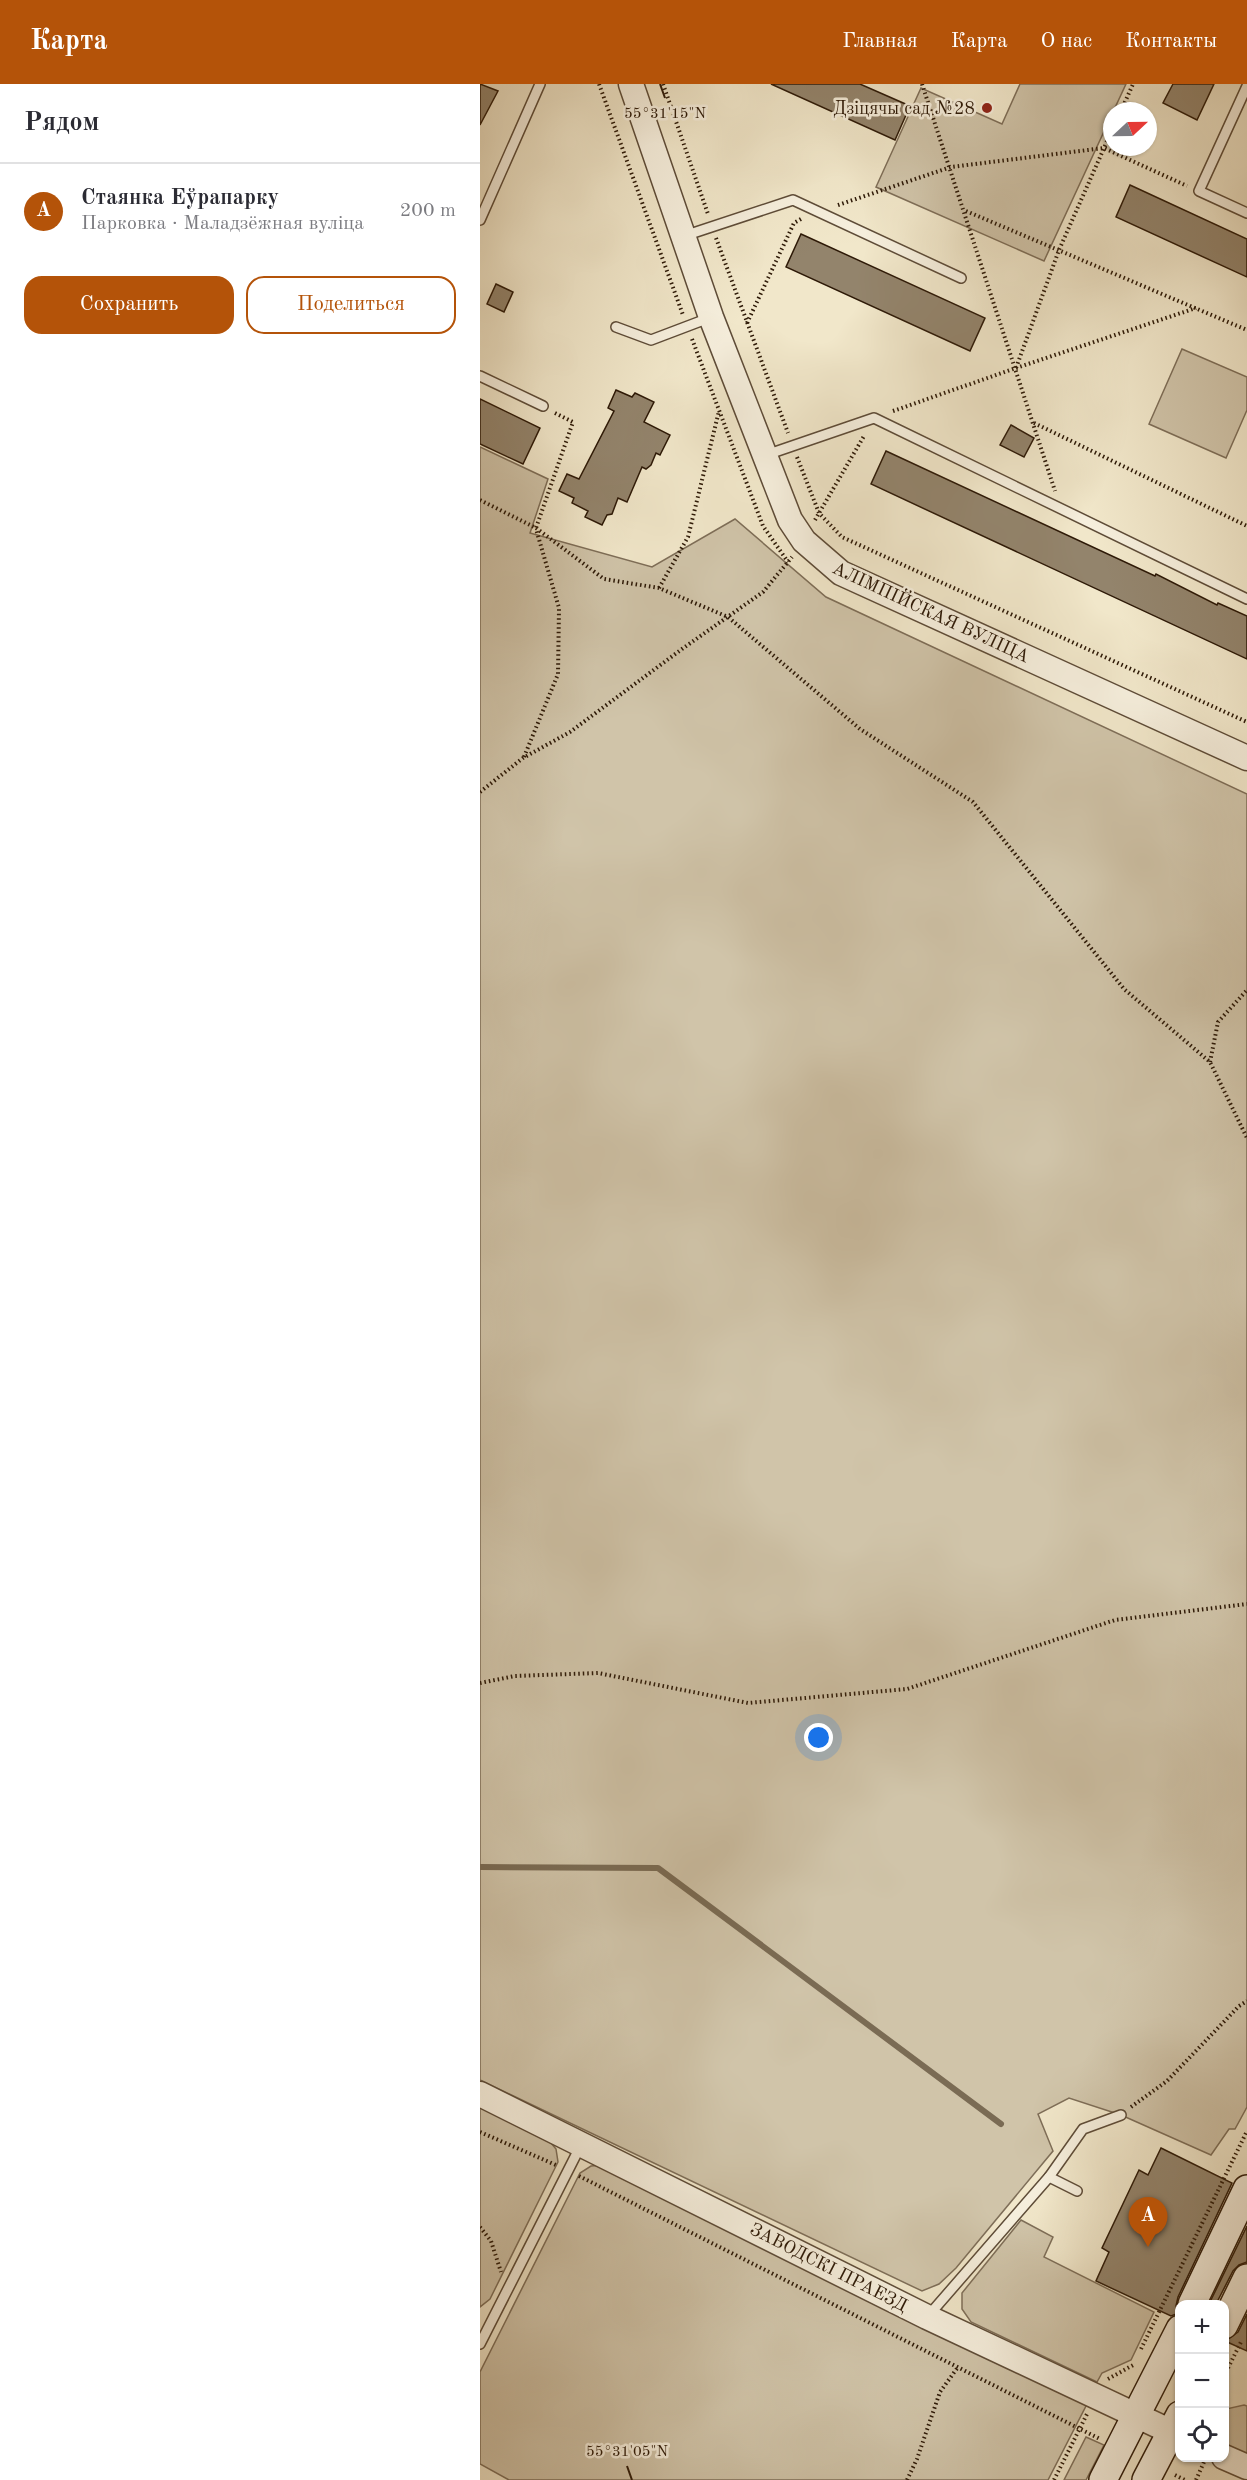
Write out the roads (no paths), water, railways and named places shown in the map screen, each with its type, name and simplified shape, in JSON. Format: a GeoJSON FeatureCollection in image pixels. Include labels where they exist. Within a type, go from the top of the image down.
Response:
{"type":"FeatureCollection","features":[{"type":"Feature","properties":{"kind":"main road"},"geometry":{"type":"LineString","coordinates":[[1193,2300],[1247,2189]]}},
{"type":"Feature","properties":{"kind":"main road"},"geometry":{"type":"LineString","coordinates":[[1233,2332],[1247,2278]]}},
{"type":"Feature","properties":{"kind":"main road"},"geometry":{"type":"LineString","coordinates":[[1103,2480],[1136,2416],[1154,2353],[1175,2333]]}},
{"type":"Feature","properties":{"kind":"main road"},"geometry":{"type":"LineString","coordinates":[[1146,2480],[1175,2430]]}},
{"type":"Feature","properties":{"kind":"street","name":"АЛІМПІЙСКАЯ ВУЛІЦА"},"geometry":{"type":"LineString","coordinates":[[631,84],[711,317],[763,455],[790,520],[804,541],[841,573],[1247,758]]}},
{"type":"Feature","properties":{"kind":"street","name":"ЗАВОДСКІ ПРАЕЗД"},"geometry":{"type":"LineString","coordinates":[[480,2094],[927,2317],[1136,2416],[1175,2428]]}},
{"type":"Feature","properties":{"kind":"street"},"geometry":{"type":"LineString","coordinates":[[1229,2459],[1247,2467]]}},
{"type":"Feature","properties":{"kind":"lane"},"geometry":{"type":"LineString","coordinates":[[480,220],[540,84]]}},
{"type":"Feature","properties":{"kind":"lane"},"geometry":{"type":"LineString","coordinates":[[1247,86],[1199,191],[1247,213]]}},
{"type":"Feature","properties":{"kind":"lane"},"geometry":{"type":"LineString","coordinates":[[683,237],[793,200],[962,278]]}},
{"type":"Feature","properties":{"kind":"lane"},"geometry":{"type":"LineString","coordinates":[[616,327],[651,339],[711,317]]}},
{"type":"Feature","properties":{"kind":"lane"},"geometry":{"type":"LineString","coordinates":[[480,376],[543,406]]}},
{"type":"Feature","properties":{"kind":"lane"},"geometry":{"type":"LineString","coordinates":[[763,455],[874,418],[1061,511],[1247,599]]}},
{"type":"Feature","properties":{"kind":"lane"},"geometry":{"type":"LineString","coordinates":[[927,2317],[1049,2177],[1083,2129],[1120,2115]]}},
{"type":"Feature","properties":{"kind":"lane"},"geometry":{"type":"LineString","coordinates":[[481,2340],[582,2143]]}},
{"type":"Feature","properties":{"kind":"lane"},"geometry":{"type":"LineString","coordinates":[[1049,2177],[1077,2190]]}},
{"type":"Feature","properties":{"kind":"waterway"},"geometry":{"type":"LineString","coordinates":[[480,1867],[658,1868],[1001,2124]]}},
{"type":"Feature","properties":{"kind":"place","name":"Дзіцячы сад №28"},"geometry":{"type":"Point","coordinates":[987,108]}},
{"type":"Feature","properties":{"kind":"place","name":"Стаянка Еўрапарку"},"geometry":{"type":"Point","coordinates":[1148,2247]}}]}
